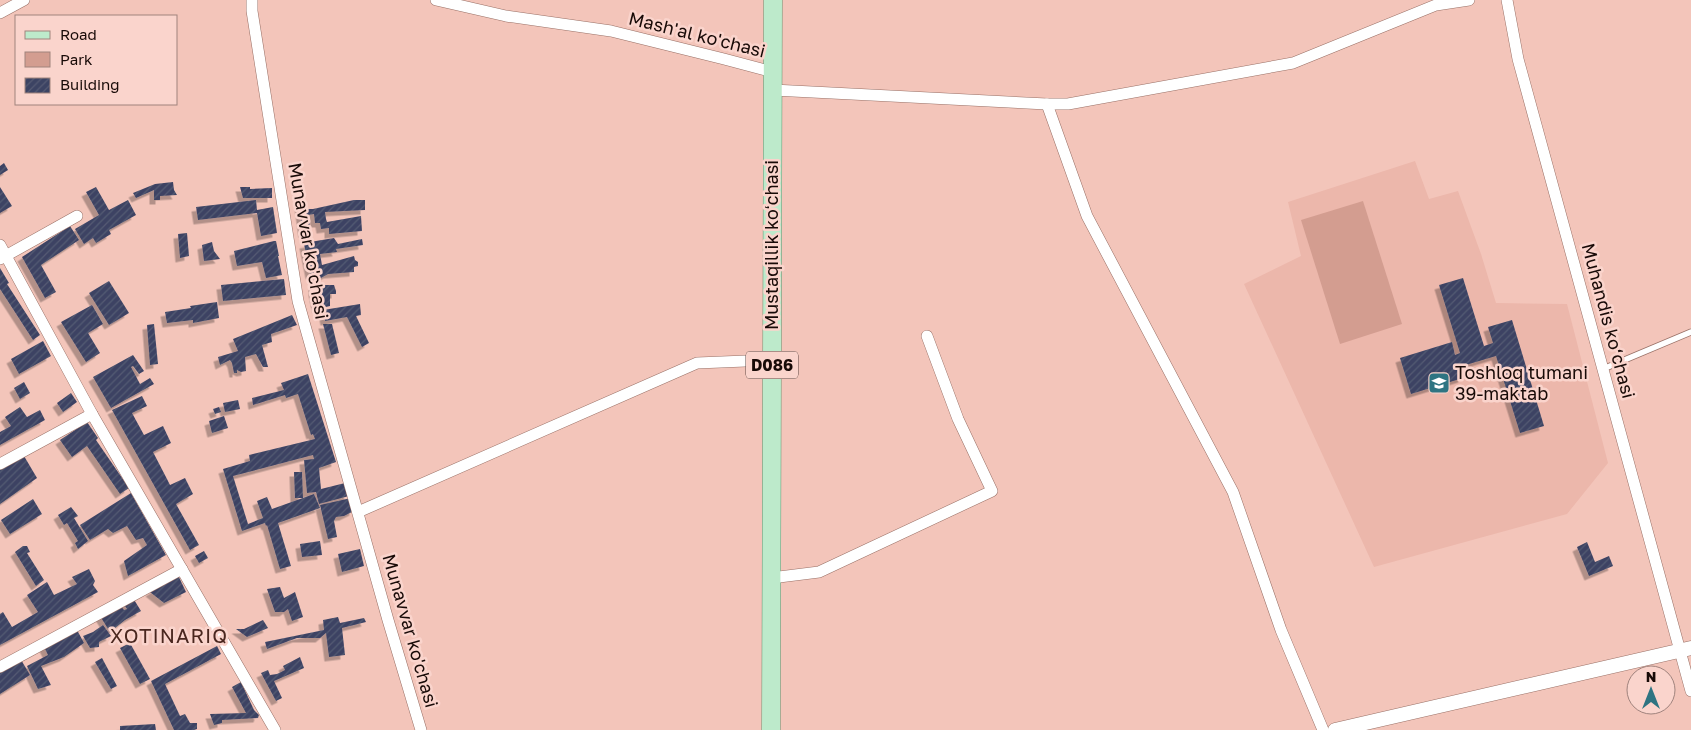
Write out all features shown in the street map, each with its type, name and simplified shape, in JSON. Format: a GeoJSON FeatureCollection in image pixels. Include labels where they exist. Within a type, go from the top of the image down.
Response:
{"type":"FeatureCollection","features":[{"type":"Feature","properties":{"kind":"main road","name":"Mustaqillik koʻchasi"},"geometry":{"type":"LineString","coordinates":[[771,730],[773,0]]}},
{"type":"Feature","properties":{"kind":"street"},"geometry":{"type":"LineString","coordinates":[[0,13],[24,0]]}},
{"type":"Feature","properties":{"kind":"street","name":"Munavvar ko'chasi"},"geometry":{"type":"LineString","coordinates":[[252,0],[252,12],[298,301],[421,730]]}},
{"type":"Feature","properties":{"kind":"street","name":"Mash'al ko'chasi"},"geometry":{"type":"LineString","coordinates":[[436,0],[506,16],[611,31],[773,72]]}},
{"type":"Feature","properties":{"kind":"street"},"geometry":{"type":"LineString","coordinates":[[773,90],[1068,104],[1294,63],[1436,5],[1469,0]]}},
{"type":"Feature","properties":{"kind":"street","name":"Muhandis ko‘chasi"},"geometry":{"type":"LineString","coordinates":[[1507,0],[1518,59],[1603,368],[1685,649],[1691,691]]}},
{"type":"Feature","properties":{"kind":"street"},"geometry":{"type":"LineString","coordinates":[[1047,104],[1087,216],[1233,492],[1281,630],[1322,730]]}},
{"type":"Feature","properties":{"kind":"street"},"geometry":{"type":"LineString","coordinates":[[3,257],[77,216]]}},
{"type":"Feature","properties":{"kind":"street"},"geometry":{"type":"LineString","coordinates":[[0,245],[3,257],[274,730]]}},
{"type":"Feature","properties":{"kind":"street"},"geometry":{"type":"LineString","coordinates":[[771,578],[819,572],[992,491],[958,419],[927,336]]}},
{"type":"Feature","properties":{"kind":"street"},"geometry":{"type":"LineString","coordinates":[[358,512],[697,363],[772,360]]}},
{"type":"Feature","properties":{"kind":"street"},"geometry":{"type":"LineString","coordinates":[[0,464],[92,414]]}},
{"type":"Feature","properties":{"kind":"street"},"geometry":{"type":"LineString","coordinates":[[0,667],[182,569]]}},
{"type":"Feature","properties":{"kind":"street"},"geometry":{"type":"LineString","coordinates":[[1336,730],[1685,649]]}},
{"type":"Feature","properties":{"kind":"lane"},"geometry":{"type":"LineString","coordinates":[[1603,368],[1691,332]]}},
{"type":"Feature","properties":{"kind":"shaded area","name":"Toshloq tumani 39-maktab"},"geometry":{"type":"Polygon","coordinates":[[[1415,161],[1429,199],[1458,191],[1481,254],[1496,303],[1567,304],[1608,463],[1567,514],[1374,567],[1244,284],[1301,256],[1288,202],[1415,161]]]}},
{"type":"Feature","properties":{"kind":"green space"},"geometry":{"type":"Polygon","coordinates":[[[1363,201],[1402,324],[1340,344],[1301,220],[1363,201]]]}},
{"type":"Feature","properties":{"kind":"building"},"geometry":{"type":"Polygon","coordinates":[[[4,163],[8,170],[0,175],[0,166],[4,163]]]}},
{"type":"Feature","properties":{"kind":"building"},"geometry":{"type":"Polygon","coordinates":[[[173,182],[177,195],[160,196],[160,200],[154,200],[154,190],[136,198],[133,193],[155,184],[173,182]]]}},
{"type":"Feature","properties":{"kind":"building"},"geometry":{"type":"Polygon","coordinates":[[[0,187],[12,206],[0,213],[0,187]]]}},
{"type":"Feature","properties":{"kind":"building"},"geometry":{"type":"Polygon","coordinates":[[[96,187],[109,210],[128,200],[136,215],[109,230],[111,234],[96,243],[93,238],[84,244],[75,229],[99,215],[86,192],[96,187]]]}},
{"type":"Feature","properties":{"kind":"building"},"geometry":{"type":"Polygon","coordinates":[[[240,187],[250,187],[250,189],[272,188],[272,198],[243,198],[240,187]]]}},
{"type":"Feature","properties":{"kind":"building"},"geometry":{"type":"Polygon","coordinates":[[[256,200],[257,210],[273,207],[277,233],[261,236],[257,213],[198,220],[196,207],[256,200]]]}},
{"type":"Feature","properties":{"kind":"building"},"geometry":{"type":"Polygon","coordinates":[[[354,200],[365,200],[365,210],[325,212],[326,219],[327,222],[361,216],[362,231],[329,234],[329,228],[321,229],[320,223],[315,223],[314,214],[308,215],[311,232],[303,233],[299,204],[306,209],[313,209],[354,200]]]}},
{"type":"Feature","properties":{"kind":"building"},"geometry":{"type":"Polygon","coordinates":[[[70,226],[79,240],[41,265],[56,292],[45,298],[22,257],[70,226]]]}},
{"type":"Feature","properties":{"kind":"building"},"geometry":{"type":"Polygon","coordinates":[[[187,233],[189,256],[180,258],[178,234],[187,233]]]}},
{"type":"Feature","properties":{"kind":"building"},"geometry":{"type":"Polygon","coordinates":[[[334,238],[338,244],[362,239],[363,245],[336,249],[337,252],[320,254],[322,265],[354,256],[358,266],[354,267],[354,272],[328,274],[321,278],[314,278],[310,274],[304,244],[334,238]]]}},
{"type":"Feature","properties":{"kind":"building"},"geometry":{"type":"Polygon","coordinates":[[[276,241],[282,275],[266,278],[262,262],[237,266],[234,251],[276,241]]]}},
{"type":"Feature","properties":{"kind":"building"},"geometry":{"type":"Polygon","coordinates":[[[212,242],[214,251],[220,259],[204,261],[202,245],[212,242]]]}},
{"type":"Feature","properties":{"kind":"building"},"geometry":{"type":"Polygon","coordinates":[[[0,268],[9,283],[7,284],[40,335],[33,340],[0,289],[0,268]]]}},
{"type":"Feature","properties":{"kind":"building"},"geometry":{"type":"Polygon","coordinates":[[[1463,278],[1484,346],[1493,343],[1488,327],[1512,320],[1544,426],[1520,433],[1496,356],[1459,367],[1463,378],[1411,394],[1400,358],[1452,342],[1455,355],[1460,353],[1439,285],[1463,278]]]}},
{"type":"Feature","properties":{"kind":"building"},"geometry":{"type":"Polygon","coordinates":[[[284,279],[286,295],[223,301],[221,285],[284,279]]]}},
{"type":"Feature","properties":{"kind":"building"},"geometry":{"type":"Polygon","coordinates":[[[109,281],[129,313],[109,325],[89,293],[109,281]]]}},
{"type":"Feature","properties":{"kind":"building"},"geometry":{"type":"Polygon","coordinates":[[[313,285],[334,285],[336,294],[330,294],[330,306],[317,309],[313,285]]]}},
{"type":"Feature","properties":{"kind":"building"},"geometry":{"type":"Polygon","coordinates":[[[217,302],[219,318],[193,323],[193,320],[167,323],[165,312],[217,302]]]}},
{"type":"Feature","properties":{"kind":"building"},"geometry":{"type":"Polygon","coordinates":[[[360,304],[361,315],[356,316],[369,343],[362,347],[347,317],[325,321],[323,310],[360,304]]]}},
{"type":"Feature","properties":{"kind":"building"},"geometry":{"type":"Polygon","coordinates":[[[92,305],[103,324],[88,333],[100,353],[86,362],[61,322],[92,305]]]}},
{"type":"Feature","properties":{"kind":"building"},"geometry":{"type":"Polygon","coordinates":[[[292,315],[297,325],[271,334],[272,342],[262,345],[268,367],[263,367],[256,354],[245,357],[246,371],[241,372],[237,370],[237,373],[234,373],[230,360],[220,365],[218,357],[238,351],[233,339],[292,315]]]}},
{"type":"Feature","properties":{"kind":"building"},"geometry":{"type":"Polygon","coordinates":[[[154,324],[158,364],[150,365],[147,325],[154,324]]]}},
{"type":"Feature","properties":{"kind":"building"},"geometry":{"type":"Polygon","coordinates":[[[323,324],[332,324],[339,353],[331,355],[323,324]]]}},
{"type":"Feature","properties":{"kind":"building"},"geometry":{"type":"Polygon","coordinates":[[[43,341],[51,356],[19,374],[11,359],[43,341]]]}},
{"type":"Feature","properties":{"kind":"building"},"geometry":{"type":"Polygon","coordinates":[[[133,355],[144,371],[139,374],[133,366],[131,367],[140,384],[150,378],[154,384],[111,408],[93,377],[133,355]]]}},
{"type":"Feature","properties":{"kind":"building"},"geometry":{"type":"Polygon","coordinates":[[[308,374],[336,462],[319,468],[321,489],[345,483],[349,496],[319,504],[316,492],[307,493],[304,460],[314,459],[313,455],[233,476],[248,524],[263,518],[257,501],[267,497],[272,509],[314,494],[320,508],[278,523],[291,566],[280,569],[265,523],[242,531],[223,469],[250,461],[249,455],[315,439],[313,434],[311,435],[298,394],[286,398],[285,395],[253,405],[252,398],[284,390],[281,383],[308,374]]]}},
{"type":"Feature","properties":{"kind":"building"},"geometry":{"type":"Polygon","coordinates":[[[24,382],[30,393],[20,399],[14,388],[24,382]]]}},
{"type":"Feature","properties":{"kind":"building"},"geometry":{"type":"Polygon","coordinates":[[[71,393],[77,402],[63,412],[57,403],[71,393]]]}},
{"type":"Feature","properties":{"kind":"building"},"geometry":{"type":"Polygon","coordinates":[[[142,396],[147,406],[132,413],[144,435],[163,426],[171,443],[153,452],[170,485],[185,478],[193,494],[176,504],[199,545],[190,550],[112,410],[142,396]]]}},
{"type":"Feature","properties":{"kind":"building"},"geometry":{"type":"Polygon","coordinates":[[[238,400],[240,409],[225,412],[223,403],[238,400]]]}},
{"type":"Feature","properties":{"kind":"building"},"geometry":{"type":"Polygon","coordinates":[[[20,407],[27,417],[40,410],[45,420],[0,445],[0,432],[11,426],[5,417],[20,407]]]}},
{"type":"Feature","properties":{"kind":"building"},"geometry":{"type":"Polygon","coordinates":[[[219,407],[221,412],[215,414],[213,409],[219,407]]]}},
{"type":"Feature","properties":{"kind":"building"},"geometry":{"type":"Polygon","coordinates":[[[224,416],[228,428],[212,433],[209,421],[224,416]]]}},
{"type":"Feature","properties":{"kind":"building"},"geometry":{"type":"Polygon","coordinates":[[[87,422],[98,438],[96,440],[129,488],[120,494],[87,446],[72,457],[60,440],[87,422]]]}},
{"type":"Feature","properties":{"kind":"building"},"geometry":{"type":"Polygon","coordinates":[[[24,456],[37,478],[0,504],[0,469],[24,456]]]}},
{"type":"Feature","properties":{"kind":"building"},"geometry":{"type":"Polygon","coordinates":[[[294,472],[302,472],[303,498],[295,498],[294,472]]]}},
{"type":"Feature","properties":{"kind":"building"},"geometry":{"type":"Polygon","coordinates":[[[131,493],[166,555],[128,576],[124,561],[147,545],[143,538],[136,540],[127,526],[113,533],[108,529],[90,540],[80,525],[131,493]]]}},
{"type":"Feature","properties":{"kind":"building"},"geometry":{"type":"Polygon","coordinates":[[[351,498],[354,511],[344,516],[336,517],[334,521],[337,537],[328,539],[320,505],[351,498]]]}},
{"type":"Feature","properties":{"kind":"building"},"geometry":{"type":"Polygon","coordinates":[[[33,499],[42,514],[10,534],[1,520],[33,499]]]}},
{"type":"Feature","properties":{"kind":"building"},"geometry":{"type":"Polygon","coordinates":[[[71,507],[78,516],[74,518],[88,541],[78,549],[75,543],[78,541],[67,523],[64,525],[58,515],[71,507]]]}},
{"type":"Feature","properties":{"kind":"building"},"geometry":{"type":"Polygon","coordinates":[[[320,541],[322,555],[302,557],[300,544],[320,541]]]}},
{"type":"Feature","properties":{"kind":"building"},"geometry":{"type":"Polygon","coordinates":[[[1587,542],[1595,562],[1609,556],[1613,566],[1589,576],[1577,547],[1587,542]]]}},
{"type":"Feature","properties":{"kind":"building"},"geometry":{"type":"Polygon","coordinates":[[[23,546],[27,546],[30,552],[27,553],[44,580],[36,586],[15,552],[23,546]]]}},
{"type":"Feature","properties":{"kind":"building"},"geometry":{"type":"Polygon","coordinates":[[[360,549],[364,566],[342,572],[338,554],[360,549]]]}},
{"type":"Feature","properties":{"kind":"building"},"geometry":{"type":"Polygon","coordinates":[[[204,551],[208,558],[199,563],[195,556],[204,551]]]}},
{"type":"Feature","properties":{"kind":"building"},"geometry":{"type":"Polygon","coordinates":[[[89,569],[95,581],[93,585],[98,592],[0,645],[0,614],[3,612],[12,627],[38,612],[27,595],[47,582],[54,595],[77,584],[72,577],[89,569]]]}},
{"type":"Feature","properties":{"kind":"building"},"geometry":{"type":"Polygon","coordinates":[[[178,575],[186,592],[164,603],[150,592],[178,575]]]}},
{"type":"Feature","properties":{"kind":"building"},"geometry":{"type":"Polygon","coordinates":[[[280,587],[284,598],[295,592],[303,617],[292,621],[288,609],[284,612],[275,612],[267,589],[280,587]]]}},
{"type":"Feature","properties":{"kind":"building"},"geometry":{"type":"Polygon","coordinates":[[[133,598],[141,611],[125,620],[110,632],[100,616],[120,605],[124,610],[127,609],[123,603],[133,598]]]}},
{"type":"Feature","properties":{"kind":"building"},"geometry":{"type":"Polygon","coordinates":[[[338,617],[340,623],[364,618],[366,622],[342,628],[345,655],[329,657],[326,633],[320,638],[297,638],[267,649],[265,642],[324,630],[323,620],[338,617]]]}},
{"type":"Feature","properties":{"kind":"building"},"geometry":{"type":"Polygon","coordinates":[[[263,620],[268,628],[247,637],[236,629],[244,629],[263,620]]]}},
{"type":"Feature","properties":{"kind":"building"},"geometry":{"type":"Polygon","coordinates":[[[103,625],[111,636],[99,642],[99,647],[90,648],[83,636],[103,625]]]}},
{"type":"Feature","properties":{"kind":"building"},"geometry":{"type":"Polygon","coordinates":[[[77,630],[84,643],[64,657],[41,666],[51,685],[38,689],[27,666],[48,655],[44,647],[77,630]]]}},
{"type":"Feature","properties":{"kind":"building"},"geometry":{"type":"Polygon","coordinates":[[[130,643],[150,679],[140,684],[120,648],[130,643]]]}},
{"type":"Feature","properties":{"kind":"building"},"geometry":{"type":"Polygon","coordinates":[[[217,646],[221,654],[165,684],[180,716],[185,714],[190,723],[197,723],[197,729],[194,730],[174,730],[151,681],[217,646]]]}},
{"type":"Feature","properties":{"kind":"building"},"geometry":{"type":"Polygon","coordinates":[[[300,657],[304,668],[274,681],[282,698],[276,701],[261,673],[268,670],[270,675],[277,674],[285,670],[283,666],[300,657]]]}},
{"type":"Feature","properties":{"kind":"building"},"geometry":{"type":"Polygon","coordinates":[[[20,658],[30,675],[0,694],[0,670],[20,658]]]}},
{"type":"Feature","properties":{"kind":"building"},"geometry":{"type":"Polygon","coordinates":[[[102,658],[117,686],[111,689],[95,662],[102,658]]]}},
{"type":"Feature","properties":{"kind":"building"},"geometry":{"type":"Polygon","coordinates":[[[241,682],[254,710],[259,715],[258,718],[222,720],[222,723],[214,725],[210,714],[246,713],[232,687],[241,682]]]}},
{"type":"Feature","properties":{"kind":"building"},"geometry":{"type":"Polygon","coordinates":[[[155,724],[156,730],[120,730],[120,726],[155,724]]]}},
{"type":"Feature","properties":{"kind":"place","name":"Toshloq tumani 39-maktab"},"geometry":{"type":"Point","coordinates":[1439,383]}},
{"type":"Feature","properties":{"kind":"district","name":"XOTINARIQ"},"geometry":{"type":"Point","coordinates":[169,636]}}]}
